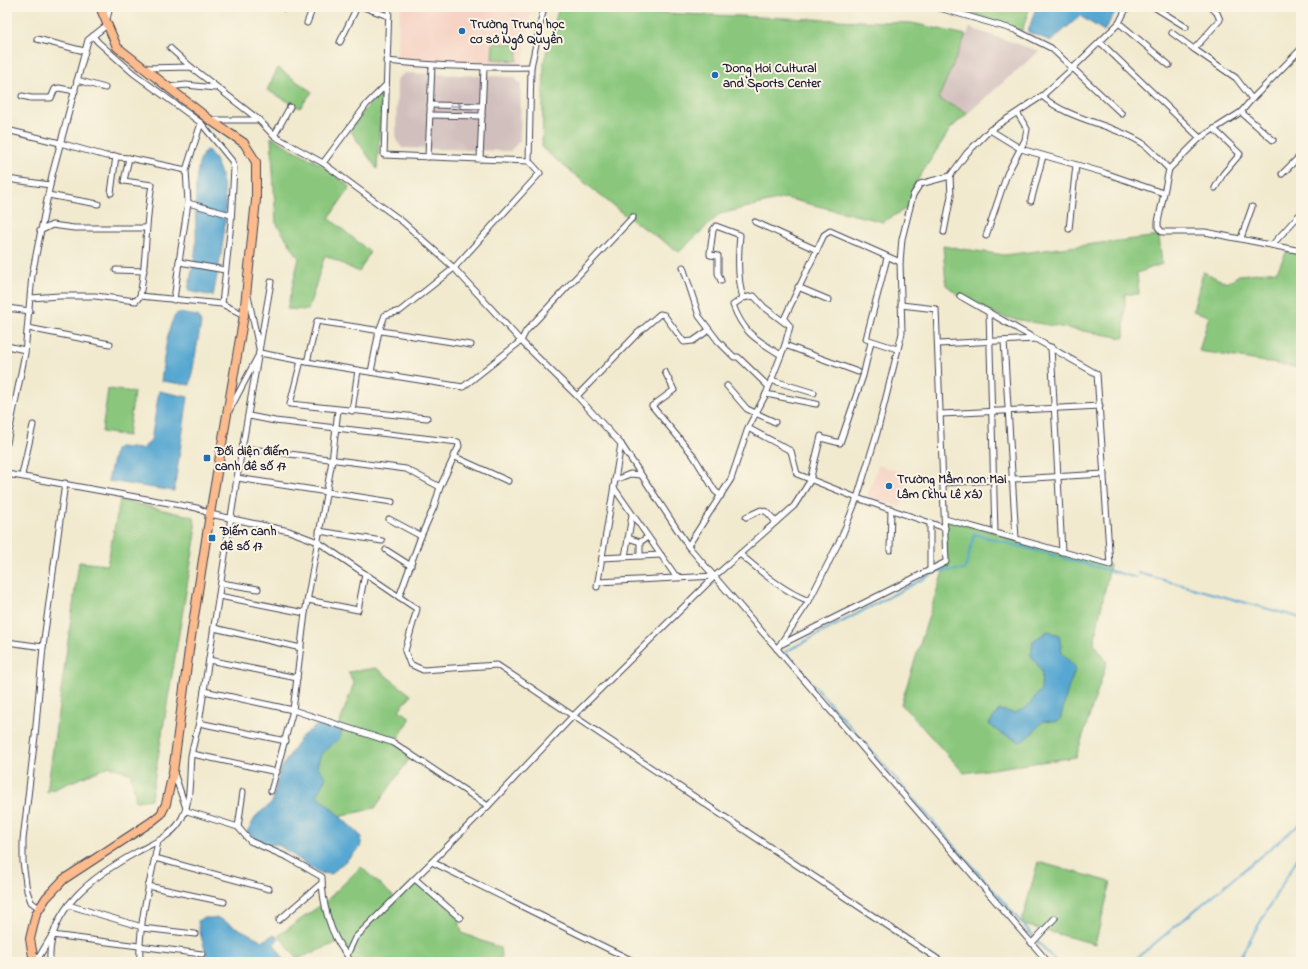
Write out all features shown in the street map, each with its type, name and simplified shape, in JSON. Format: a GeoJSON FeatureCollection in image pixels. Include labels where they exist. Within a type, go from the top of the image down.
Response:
{"type":"FeatureCollection","features":[{"type":"Feature","properties":{"kind":"main road"},"geometry":{"type":"LineString","coordinates":[[35,962],[30,939],[36,914],[50,893],[64,879],[151,822],[161,814],[166,804],[173,772],[189,650],[210,514],[244,315],[256,200],[256,162],[244,143],[210,120],[117,47],[100,7]]}},
{"type":"Feature","properties":{"kind":"street"},"geometry":{"type":"LineString","coordinates":[[7,443],[25,350],[30,311],[32,275],[40,231],[60,143],[88,40],[106,24],[110,7]]}},
{"type":"Feature","properties":{"kind":"street"},"geometry":{"type":"LineString","coordinates":[[307,23],[313,7]]}},
{"type":"Feature","properties":{"kind":"street"},"geometry":{"type":"LineString","coordinates":[[340,42],[358,7]]}},
{"type":"Feature","properties":{"kind":"street"},"geometry":{"type":"LineString","coordinates":[[363,7],[388,16]]}},
{"type":"Feature","properties":{"kind":"street"},"geometry":{"type":"LineString","coordinates":[[389,7],[384,156],[529,161]]}},
{"type":"Feature","properties":{"kind":"street"},"geometry":{"type":"LineString","coordinates":[[371,372],[379,331],[384,315],[400,311],[454,268],[540,173],[529,161],[531,67],[544,7]]}},
{"type":"Feature","properties":{"kind":"street"},"geometry":{"type":"LineString","coordinates":[[936,7],[950,9],[1015,30],[1051,48],[1122,114]]}},
{"type":"Feature","properties":{"kind":"street"},"geometry":{"type":"LineString","coordinates":[[778,649],[809,601],[842,536],[857,498],[877,432],[902,333],[900,262],[902,238],[914,190],[920,184],[950,176],[967,153],[990,130],[1018,114],[1042,96],[1072,69],[1118,23],[1127,7]]}},
{"type":"Feature","properties":{"kind":"street"},"geometry":{"type":"LineString","coordinates":[[1154,7],[1186,27]]}},
{"type":"Feature","properties":{"kind":"street"},"geometry":{"type":"LineString","coordinates":[[1194,49],[1220,20],[1217,13],[1211,7]]}},
{"type":"Feature","properties":{"kind":"street"},"geometry":{"type":"LineString","coordinates":[[1118,23],[1169,65]]}},
{"type":"Feature","properties":{"kind":"street"},"geometry":{"type":"LineString","coordinates":[[1172,33],[1236,78],[1252,99]]}},
{"type":"Feature","properties":{"kind":"street"},"geometry":{"type":"LineString","coordinates":[[93,36],[133,73],[201,123],[232,161],[234,168],[231,215],[222,304]]}},
{"type":"Feature","properties":{"kind":"street"},"geometry":{"type":"LineString","coordinates":[[37,39],[84,51]]}},
{"type":"Feature","properties":{"kind":"street"},"geometry":{"type":"LineString","coordinates":[[1100,42],[1156,93],[1200,138]]}},
{"type":"Feature","properties":{"kind":"street"},"geometry":{"type":"LineString","coordinates":[[170,48],[216,88],[258,120],[274,136],[323,162],[403,222],[454,268],[521,341],[577,396],[621,444],[688,546],[1033,942],[1048,962]]}},
{"type":"Feature","properties":{"kind":"street"},"geometry":{"type":"LineString","coordinates":[[1301,49],[1252,99],[1242,112],[1200,138],[1169,169],[1158,222],[1162,232],[1205,232],[1301,250]]}},
{"type":"Feature","properties":{"kind":"street"},"geometry":{"type":"LineString","coordinates":[[386,61],[432,66],[484,68],[531,67]]}},
{"type":"Feature","properties":{"kind":"street"},"geometry":{"type":"LineString","coordinates":[[428,157],[432,66]]}},
{"type":"Feature","properties":{"kind":"street"},"geometry":{"type":"LineString","coordinates":[[144,68],[191,67]]}},
{"type":"Feature","properties":{"kind":"street"},"geometry":{"type":"LineString","coordinates":[[480,159],[484,68]]}},
{"type":"Feature","properties":{"kind":"street"},"geometry":{"type":"LineString","coordinates":[[77,80],[105,88]]}},
{"type":"Feature","properties":{"kind":"street"},"geometry":{"type":"LineString","coordinates":[[168,87],[186,85],[216,88]]}},
{"type":"Feature","properties":{"kind":"street"},"geometry":{"type":"LineString","coordinates":[[323,162],[367,104],[386,85]]}},
{"type":"Feature","properties":{"kind":"street"},"geometry":{"type":"LineString","coordinates":[[22,96],[31,98],[51,98],[55,89],[59,88],[75,91]]}},
{"type":"Feature","properties":{"kind":"street"},"geometry":{"type":"LineString","coordinates":[[1042,96],[1054,107],[1116,131],[1142,144],[1169,169]]}},
{"type":"Feature","properties":{"kind":"street"},"geometry":{"type":"LineString","coordinates":[[430,105],[482,106]]}},
{"type":"Feature","properties":{"kind":"street"},"geometry":{"type":"LineString","coordinates":[[274,136],[290,107]]}},
{"type":"Feature","properties":{"kind":"street"},"geometry":{"type":"LineString","coordinates":[[1242,112],[1273,140]]}},
{"type":"Feature","properties":{"kind":"street"},"geometry":{"type":"LineString","coordinates":[[986,236],[1006,174],[1025,140],[1027,129],[1018,114]]}},
{"type":"Feature","properties":{"kind":"street"},"geometry":{"type":"LineString","coordinates":[[430,115],[482,116]]}},
{"type":"Feature","properties":{"kind":"street"},"geometry":{"type":"LineString","coordinates":[[210,120],[258,120]]}},
{"type":"Feature","properties":{"kind":"street"},"geometry":{"type":"LineString","coordinates":[[174,300],[188,203],[186,170],[201,123]]}},
{"type":"Feature","properties":{"kind":"street"},"geometry":{"type":"LineString","coordinates":[[1214,129],[1240,154],[1223,174],[1216,188]]}},
{"type":"Feature","properties":{"kind":"street"},"geometry":{"type":"LineString","coordinates":[[7,130],[106,156],[128,158],[186,170]]}},
{"type":"Feature","properties":{"kind":"street"},"geometry":{"type":"LineString","coordinates":[[990,130],[1021,149],[1105,173],[1163,193]]}},
{"type":"Feature","properties":{"kind":"street"},"geometry":{"type":"LineString","coordinates":[[1282,174],[1301,155]]}},
{"type":"Feature","properties":{"kind":"street"},"geometry":{"type":"LineString","coordinates":[[112,193],[116,156]]}},
{"type":"Feature","properties":{"kind":"street"},"geometry":{"type":"LineString","coordinates":[[1031,201],[1043,156]]}},
{"type":"Feature","properties":{"kind":"street"},"geometry":{"type":"LineString","coordinates":[[31,298],[94,296],[136,301],[140,296],[144,271],[145,228],[152,185],[124,181],[128,158]]}},
{"type":"Feature","properties":{"kind":"street"},"geometry":{"type":"LineString","coordinates":[[1069,229],[1076,165]]}},
{"type":"Feature","properties":{"kind":"street"},"geometry":{"type":"LineString","coordinates":[[944,232],[951,196],[950,176]]}},
{"type":"Feature","properties":{"kind":"street"},"geometry":{"type":"LineString","coordinates":[[7,179],[50,186]]}},
{"type":"Feature","properties":{"kind":"street"},"geometry":{"type":"LineString","coordinates":[[48,195],[98,204]]}},
{"type":"Feature","properties":{"kind":"street"},"geometry":{"type":"LineString","coordinates":[[188,203],[231,215]]}},
{"type":"Feature","properties":{"kind":"street"},"geometry":{"type":"LineString","coordinates":[[1241,238],[1252,208]]}},
{"type":"Feature","properties":{"kind":"street"},"geometry":{"type":"LineString","coordinates":[[1272,245],[1301,213]]}},
{"type":"Feature","properties":{"kind":"street"},"geometry":{"type":"LineString","coordinates":[[260,353],[463,387],[521,341],[526,331],[633,217]]}},
{"type":"Feature","properties":{"kind":"street"},"geometry":{"type":"LineString","coordinates":[[755,222],[817,250]]}},
{"type":"Feature","properties":{"kind":"street"},"geometry":{"type":"LineString","coordinates":[[40,231],[52,225],[74,228],[145,228]]}},
{"type":"Feature","properties":{"kind":"street"},"geometry":{"type":"LineString","coordinates":[[721,281],[718,273],[718,256],[710,255],[713,230],[716,226],[740,235],[739,270],[740,288],[743,298]]}},
{"type":"Feature","properties":{"kind":"street"},"geometry":{"type":"LineString","coordinates":[[790,326],[784,319],[824,235],[830,231],[887,258],[900,262]]}},
{"type":"Feature","properties":{"kind":"street"},"geometry":{"type":"LineString","coordinates":[[887,258],[866,339],[871,342],[897,349]]}},
{"type":"Feature","properties":{"kind":"street"},"geometry":{"type":"LineString","coordinates":[[179,262],[225,270]]}},
{"type":"Feature","properties":{"kind":"street"},"geometry":{"type":"LineString","coordinates":[[683,267],[699,316],[709,330],[734,357],[738,357],[768,386]]}},
{"type":"Feature","properties":{"kind":"street"},"geometry":{"type":"LineString","coordinates":[[116,270],[144,271]]}},
{"type":"Feature","properties":{"kind":"street"},"geometry":{"type":"LineString","coordinates":[[35,962],[52,935],[60,916],[68,905],[89,884],[116,864],[158,841],[177,827],[187,811],[192,754],[199,723],[237,478],[260,353],[271,282]]}},
{"type":"Feature","properties":{"kind":"street"},"geometry":{"type":"LineString","coordinates":[[798,287],[829,300]]}},
{"type":"Feature","properties":{"kind":"street"},"geometry":{"type":"LineString","coordinates":[[227,416],[260,353],[247,289]]}},
{"type":"Feature","properties":{"kind":"street"},"geometry":{"type":"LineString","coordinates":[[140,296],[222,304],[244,315]]}},
{"type":"Feature","properties":{"kind":"street"},"geometry":{"type":"LineString","coordinates":[[781,355],[754,337],[739,322],[733,305],[743,298],[754,296],[764,307],[790,326]]}},
{"type":"Feature","properties":{"kind":"street"},"geometry":{"type":"LineString","coordinates":[[945,520],[1110,565],[1097,374],[960,296]]}},
{"type":"Feature","properties":{"kind":"street"},"geometry":{"type":"LineString","coordinates":[[782,645],[946,562],[936,309],[901,305]]}},
{"type":"Feature","properties":{"kind":"street"},"geometry":{"type":"LineString","coordinates":[[7,308],[30,311]]}},
{"type":"Feature","properties":{"kind":"street"},"geometry":{"type":"LineString","coordinates":[[989,312],[995,533]]}},
{"type":"Feature","properties":{"kind":"street"},"geometry":{"type":"LineString","coordinates":[[577,396],[638,333],[660,314],[664,315],[684,342],[693,341],[709,330]]}},
{"type":"Feature","properties":{"kind":"street"},"geometry":{"type":"LineString","coordinates":[[307,362],[317,321],[471,345]]}},
{"type":"Feature","properties":{"kind":"street"},"geometry":{"type":"LineString","coordinates":[[688,546],[731,479],[748,428],[766,394],[785,345],[790,326]]}},
{"type":"Feature","properties":{"kind":"street"},"geometry":{"type":"LineString","coordinates":[[28,328],[110,344]]}},
{"type":"Feature","properties":{"kind":"street"},"geometry":{"type":"LineString","coordinates":[[938,344],[1037,339]]}},
{"type":"Feature","properties":{"kind":"street"},"geometry":{"type":"LineString","coordinates":[[1004,341],[1016,539]]}},
{"type":"Feature","properties":{"kind":"street"},"geometry":{"type":"LineString","coordinates":[[347,955],[355,938],[488,806],[573,716],[714,576],[794,506],[810,481],[821,437],[840,443],[863,376],[871,342]]}},
{"type":"Feature","properties":{"kind":"street"},"geometry":{"type":"LineString","coordinates":[[785,345],[858,372]]}},
{"type":"Feature","properties":{"kind":"street"},"geometry":{"type":"LineString","coordinates":[[7,346],[25,350]]}},
{"type":"Feature","properties":{"kind":"street"},"geometry":{"type":"LineString","coordinates":[[1051,347],[1062,552]]}},
{"type":"Feature","properties":{"kind":"street"},"geometry":{"type":"LineString","coordinates":[[301,361],[290,404],[427,418]]}},
{"type":"Feature","properties":{"kind":"street"},"geometry":{"type":"LineString","coordinates":[[352,411],[358,370]]}},
{"type":"Feature","properties":{"kind":"street"},"geometry":{"type":"LineString","coordinates":[[665,372],[674,390],[652,406],[693,455],[715,491],[721,496]]}},
{"type":"Feature","properties":{"kind":"street"},"geometry":{"type":"LineString","coordinates":[[771,380],[814,393]]}},
{"type":"Feature","properties":{"kind":"street"},"geometry":{"type":"LineString","coordinates":[[727,386],[747,409],[775,422]]}},
{"type":"Feature","properties":{"kind":"street"},"geometry":{"type":"LineString","coordinates":[[766,394],[816,404]]}},
{"type":"Feature","properties":{"kind":"street"},"geometry":{"type":"LineString","coordinates":[[941,414],[1100,406]]}},
{"type":"Feature","properties":{"kind":"street"},"geometry":{"type":"LineString","coordinates":[[271,791],[286,741],[293,710],[305,612],[332,461],[338,410]]}},
{"type":"Feature","properties":{"kind":"street"},"geometry":{"type":"LineString","coordinates":[[249,416],[457,442],[459,446],[453,456],[440,487],[434,507],[421,536],[412,566],[399,597]]}},
{"type":"Feature","properties":{"kind":"street"},"geometry":{"type":"LineString","coordinates":[[22,475],[33,425]]}},
{"type":"Feature","properties":{"kind":"street"},"geometry":{"type":"LineString","coordinates":[[748,428],[792,451],[797,474],[810,481],[945,528]]}},
{"type":"Feature","properties":{"kind":"street"},"geometry":{"type":"LineString","coordinates":[[621,444],[598,584],[714,576]]}},
{"type":"Feature","properties":{"kind":"street"},"geometry":{"type":"LineString","coordinates":[[243,448],[332,461],[406,469],[440,487]]}},
{"type":"Feature","properties":{"kind":"street"},"geometry":{"type":"LineString","coordinates":[[453,456],[508,481]]}},
{"type":"Feature","properties":{"kind":"street"},"geometry":{"type":"LineString","coordinates":[[7,481],[8,474],[22,475],[197,508],[210,514],[289,531],[318,542],[417,609],[405,651],[410,664],[423,670],[497,665],[942,962]]}},
{"type":"Feature","properties":{"kind":"street"},"geometry":{"type":"LineString","coordinates":[[615,480],[630,474],[641,475]]}},
{"type":"Feature","properties":{"kind":"street"},"geometry":{"type":"LineString","coordinates":[[943,483],[1104,474]]}},
{"type":"Feature","properties":{"kind":"street"},"geometry":{"type":"LineString","coordinates":[[237,478],[392,502]]}},
{"type":"Feature","properties":{"kind":"street"},"geometry":{"type":"LineString","coordinates":[[39,908],[31,902],[27,891],[23,862],[23,840],[35,736],[43,647],[65,483]]}},
{"type":"Feature","properties":{"kind":"street"},"geometry":{"type":"LineString","coordinates":[[614,488],[674,575],[681,578]]}},
{"type":"Feature","properties":{"kind":"street"},"geometry":{"type":"LineString","coordinates":[[890,550],[891,509]]}},
{"type":"Feature","properties":{"kind":"street"},"geometry":{"type":"LineString","coordinates":[[746,517],[762,510],[767,512],[776,522]]}},
{"type":"Feature","properties":{"kind":"street"},"geometry":{"type":"LineString","coordinates":[[625,557],[632,515]]}},
{"type":"Feature","properties":{"kind":"street"},"geometry":{"type":"LineString","coordinates":[[389,519],[421,536]]}},
{"type":"Feature","properties":{"kind":"street"},"geometry":{"type":"LineString","coordinates":[[930,523],[930,570]]}},
{"type":"Feature","properties":{"kind":"street"},"geometry":{"type":"LineString","coordinates":[[319,531],[382,541]]}},
{"type":"Feature","properties":{"kind":"street"},"geometry":{"type":"LineString","coordinates":[[640,542],[648,537]]}},
{"type":"Feature","properties":{"kind":"street"},"geometry":{"type":"LineString","coordinates":[[628,538],[640,542]]}},
{"type":"Feature","properties":{"kind":"street"},"geometry":{"type":"LineString","coordinates":[[640,542],[640,556]]}},
{"type":"Feature","properties":{"kind":"street"},"geometry":{"type":"LineString","coordinates":[[386,550],[412,566]]}},
{"type":"Feature","properties":{"kind":"street"},"geometry":{"type":"LineString","coordinates":[[740,554],[777,583],[798,597],[809,601]]}},
{"type":"Feature","properties":{"kind":"street"},"geometry":{"type":"LineString","coordinates":[[602,558],[661,555]]}},
{"type":"Feature","properties":{"kind":"street"},"geometry":{"type":"LineString","coordinates":[[308,600],[358,610],[365,574]]}},
{"type":"Feature","properties":{"kind":"street"},"geometry":{"type":"LineString","coordinates":[[221,583],[258,589]]}},
{"type":"Feature","properties":{"kind":"street"},"geometry":{"type":"LineString","coordinates":[[219,596],[305,612]]}},
{"type":"Feature","properties":{"kind":"street"},"geometry":{"type":"LineString","coordinates":[[214,628],[301,648]]}},
{"type":"Feature","properties":{"kind":"street"},"geometry":{"type":"LineString","coordinates":[[7,642],[43,647]]}},
{"type":"Feature","properties":{"kind":"street"},"geometry":{"type":"LineString","coordinates":[[209,660],[297,678]]}},
{"type":"Feature","properties":{"kind":"street"},"geometry":{"type":"LineString","coordinates":[[204,691],[293,710],[394,743],[488,806]]}},
{"type":"Feature","properties":{"kind":"street"},"geometry":{"type":"LineString","coordinates":[[199,723],[286,741]]}},
{"type":"Feature","properties":{"kind":"street"},"geometry":{"type":"LineString","coordinates":[[192,754],[277,772]]}},
{"type":"Feature","properties":{"kind":"street"},"geometry":{"type":"LineString","coordinates":[[173,772],[187,811]]}},
{"type":"Feature","properties":{"kind":"street"},"geometry":{"type":"LineString","coordinates":[[238,827],[243,792]]}},
{"type":"Feature","properties":{"kind":"street"},"geometry":{"type":"LineString","coordinates":[[187,811],[238,827],[250,841],[289,858],[322,877],[325,907],[338,945],[347,955],[350,962]]}},
{"type":"Feature","properties":{"kind":"street"},"geometry":{"type":"LineString","coordinates":[[140,962],[139,946],[148,886],[158,841]]}},
{"type":"Feature","properties":{"kind":"street"},"geometry":{"type":"LineString","coordinates":[[155,858],[269,889]]}},
{"type":"Feature","properties":{"kind":"street"},"geometry":{"type":"LineString","coordinates":[[432,862],[635,962]]}},
{"type":"Feature","properties":{"kind":"street"},"geometry":{"type":"LineString","coordinates":[[415,879],[460,918]]}},
{"type":"Feature","properties":{"kind":"street"},"geometry":{"type":"LineString","coordinates":[[279,920],[322,883]]}},
{"type":"Feature","properties":{"kind":"street"},"geometry":{"type":"LineString","coordinates":[[148,886],[224,902]]}},
{"type":"Feature","properties":{"kind":"street"},"geometry":{"type":"LineString","coordinates":[[68,905],[142,927],[196,934]]}},
{"type":"Feature","properties":{"kind":"street"},"geometry":{"type":"LineString","coordinates":[[1033,942],[1055,918]]}},
{"type":"Feature","properties":{"kind":"street"},"geometry":{"type":"LineString","coordinates":[[52,935],[202,954]]}},
{"type":"Feature","properties":{"kind":"street"},"geometry":{"type":"LineString","coordinates":[[50,962],[52,935]]}},
{"type":"Feature","properties":{"kind":"shaded area","name":"Trường Trung học cơ sở Ngô Quyền"},"geometry":{"type":"Polygon","coordinates":[[[401,7],[529,7],[531,10],[523,61],[518,65],[403,61],[397,56],[401,7]]]}},
{"type":"Feature","properties":{"kind":"shaded area"},"geometry":{"type":"Polygon","coordinates":[[[970,28],[1039,51],[968,113],[938,99],[970,28]]]}},
{"type":"Feature","properties":{"kind":"shaded area"},"geometry":{"type":"Polygon","coordinates":[[[405,73],[514,77],[521,84],[520,141],[510,151],[402,148],[396,140],[397,79],[405,73]]]}},
{"type":"Feature","properties":{"kind":"shaded area","name":"Trường Mầm non Mai Lâm (khu Lê Xá)"},"geometry":{"type":"Polygon","coordinates":[[[878,465],[911,475],[901,507],[867,497],[878,465]]]}},
{"type":"Feature","properties":{"kind":"green space"},"geometry":{"type":"Polygon","coordinates":[[[559,7],[659,7],[659,13],[912,23],[966,35],[938,99],[968,113],[951,128],[913,187],[909,207],[883,222],[785,198],[720,214],[679,252],[622,213],[542,148],[544,61],[559,7]]]}},
{"type":"Feature","properties":{"kind":"green space"},"geometry":{"type":"Polygon","coordinates":[[[963,7],[1030,7],[1022,31],[962,11],[963,7]]]}},
{"type":"Feature","properties":{"kind":"green space"},"geometry":{"type":"Polygon","coordinates":[[[493,43],[519,44],[517,61],[492,59],[493,43]]]}},
{"type":"Feature","properties":{"kind":"green space"},"geometry":{"type":"Polygon","coordinates":[[[278,68],[312,92],[300,108],[267,90],[278,68]]]}},
{"type":"Feature","properties":{"kind":"green space"},"geometry":{"type":"Polygon","coordinates":[[[382,95],[377,169],[350,130],[369,105],[382,95]]]}},
{"type":"Feature","properties":{"kind":"green space"},"geometry":{"type":"Polygon","coordinates":[[[271,137],[320,164],[350,187],[329,218],[370,252],[359,272],[325,255],[308,310],[287,309],[299,258],[276,223],[271,137]]]}},
{"type":"Feature","properties":{"kind":"green space"},"geometry":{"type":"Polygon","coordinates":[[[1159,236],[1162,264],[1137,273],[1139,294],[1125,294],[1124,338],[1008,318],[989,312],[960,296],[946,285],[943,246],[1004,255],[1159,236]]]}},
{"type":"Feature","properties":{"kind":"green space"},"geometry":{"type":"Polygon","coordinates":[[[1288,249],[1301,252],[1301,368],[1199,351],[1209,316],[1193,311],[1203,272],[1227,283],[1239,275],[1277,271],[1288,249]]]}},
{"type":"Feature","properties":{"kind":"green space"},"geometry":{"type":"Polygon","coordinates":[[[108,389],[134,392],[128,436],[102,432],[108,389]]]}},
{"type":"Feature","properties":{"kind":"green space"},"geometry":{"type":"Polygon","coordinates":[[[120,500],[194,517],[196,533],[151,799],[136,801],[131,774],[110,766],[47,792],[79,562],[107,565],[120,500]]]}},
{"type":"Feature","properties":{"kind":"green space"},"geometry":{"type":"Polygon","coordinates":[[[945,519],[1110,565],[1094,643],[1107,662],[1076,757],[964,773],[901,704],[946,562],[945,519]]]}},
{"type":"Feature","properties":{"kind":"green space"},"geometry":{"type":"Polygon","coordinates":[[[376,668],[411,695],[399,710],[411,718],[395,743],[412,755],[375,808],[338,817],[317,795],[318,762],[326,749],[338,739],[340,735],[341,731],[339,725],[354,683],[348,672],[376,668]]]}},
{"type":"Feature","properties":{"kind":"green space"},"geometry":{"type":"Polygon","coordinates":[[[1038,862],[1111,882],[1095,944],[1021,924],[1038,862]]]}},
{"type":"Feature","properties":{"kind":"green space"},"geometry":{"type":"Polygon","coordinates":[[[361,867],[395,898],[415,879],[458,916],[462,933],[500,948],[502,962],[350,962],[341,941],[297,959],[279,935],[325,902],[361,867]]]}},
{"type":"Feature","properties":{"kind":"water"},"geometry":{"type":"Polygon","coordinates":[[[1036,7],[1066,7],[1073,11],[1077,7],[1118,7],[1104,31],[1080,16],[1051,41],[1028,32],[1036,7]]]}},
{"type":"Feature","properties":{"kind":"water"},"geometry":{"type":"Polygon","coordinates":[[[206,150],[209,151],[218,166],[223,183],[225,201],[223,241],[213,296],[188,291],[196,246],[196,195],[198,168],[201,157],[206,150]]]}},
{"type":"Feature","properties":{"kind":"water"},"geometry":{"type":"Polygon","coordinates":[[[178,313],[198,316],[201,323],[190,385],[161,381],[168,334],[174,317],[178,313]]]}},
{"type":"Feature","properties":{"kind":"water"},"geometry":{"type":"Polygon","coordinates":[[[159,391],[188,397],[174,491],[108,481],[115,450],[119,447],[142,449],[151,441],[159,391]]]}},
{"type":"Feature","properties":{"kind":"water"},"geometry":{"type":"Polygon","coordinates":[[[1048,631],[1059,635],[1062,653],[1076,668],[1068,689],[1060,720],[1055,722],[1043,721],[1030,736],[1021,742],[1000,733],[989,724],[999,710],[1015,713],[1027,707],[1041,690],[1042,672],[1031,655],[1033,641],[1048,631]]]}},
{"type":"Feature","properties":{"kind":"water"},"geometry":{"type":"Polygon","coordinates":[[[319,724],[342,730],[340,738],[321,754],[317,766],[326,777],[317,795],[362,837],[360,848],[331,874],[319,873],[277,844],[264,846],[247,832],[257,815],[272,803],[280,770],[302,736],[319,724]]]}},
{"type":"Feature","properties":{"kind":"water"},"geometry":{"type":"Polygon","coordinates":[[[202,918],[218,918],[263,941],[273,935],[279,938],[274,944],[286,962],[208,962],[198,921],[202,918]]]}},
{"type":"Feature","properties":{"kind":"waterway"},"geometry":{"type":"LineString","coordinates":[[1056,962],[785,652],[938,571],[965,570],[974,534],[1137,578]]}},
{"type":"Feature","properties":{"kind":"waterway"},"geometry":{"type":"LineString","coordinates":[[1138,573],[1301,618]]}},
{"type":"Feature","properties":{"kind":"waterway"},"geometry":{"type":"LineString","coordinates":[[1132,962],[1301,823]]}},
{"type":"Feature","properties":{"kind":"waterway"},"geometry":{"type":"LineString","coordinates":[[1237,962],[1301,852]]}},
{"type":"Feature","properties":{"kind":"place","name":"Trường Trung học cơ sở Ngô Quyền"},"geometry":{"type":"Point","coordinates":[462,31]}},
{"type":"Feature","properties":{"kind":"place","name":"Dong Hoi Cultural and Sports Center"},"geometry":{"type":"Point","coordinates":[715,75]}},
{"type":"Feature","properties":{"kind":"place","name":"Đối diện điếm canh đê số 17"},"geometry":{"type":"Point","coordinates":[207,458]}},
{"type":"Feature","properties":{"kind":"place","name":"Trường Mầm non Mai Lâm (khu Lê Xá)"},"geometry":{"type":"Point","coordinates":[889,486]}},
{"type":"Feature","properties":{"kind":"place","name":"Điếm canh đê số 17"},"geometry":{"type":"Point","coordinates":[212,538]}}]}
